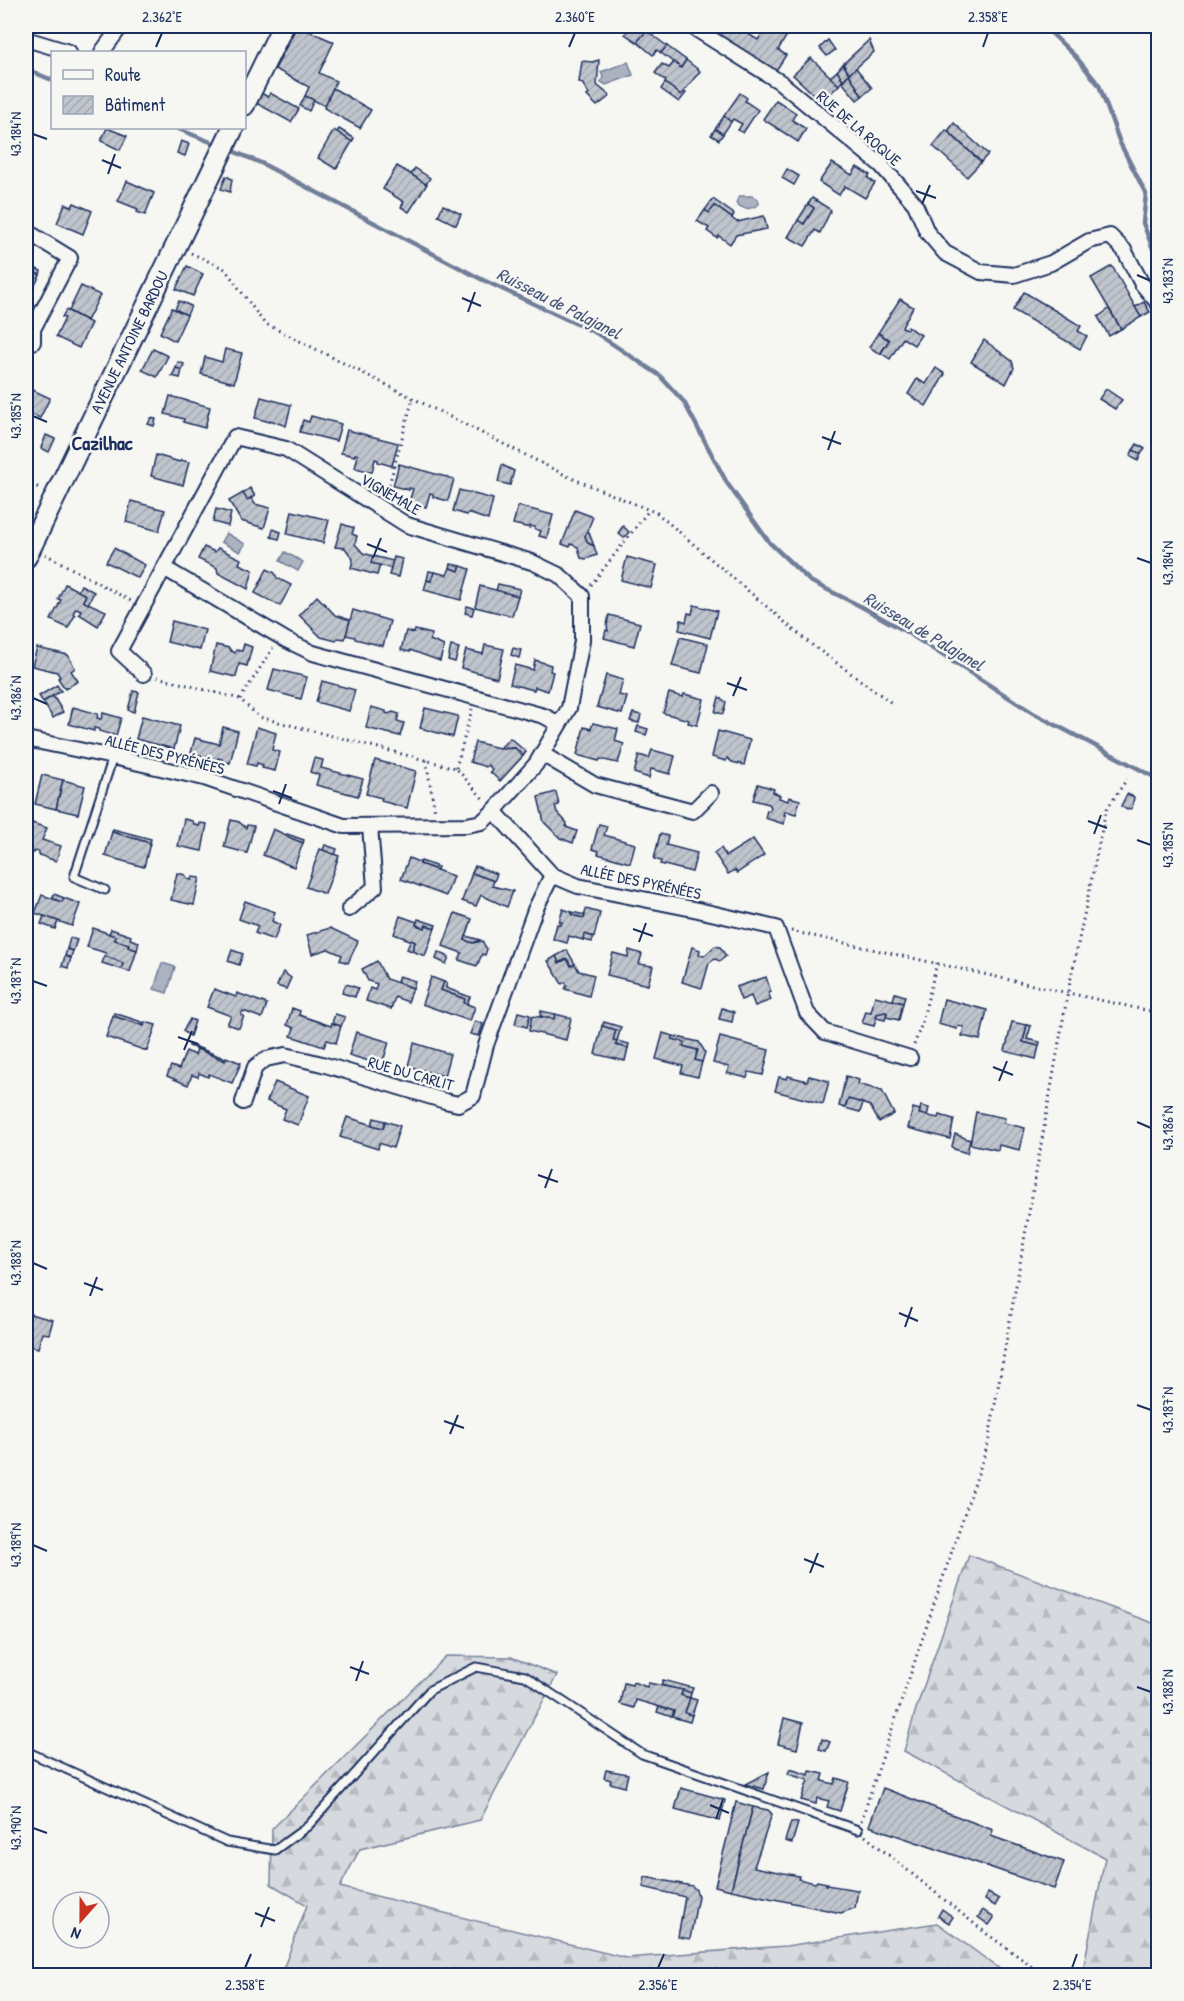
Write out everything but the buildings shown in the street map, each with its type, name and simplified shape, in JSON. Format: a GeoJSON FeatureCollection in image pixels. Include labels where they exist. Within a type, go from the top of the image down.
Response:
{"type":"FeatureCollection","features":[{"type":"Feature","properties":{"kind":"street"},"geometry":{"type":"LineString","coordinates":[[103,51],[121,26]]}},
{"type":"Feature","properties":{"kind":"street"},"geometry":{"type":"LineString","coordinates":[[246,101],[284,26]]}},
{"type":"Feature","properties":{"kind":"street","name":"RUE DE LA ROQUE"},"geometry":{"type":"LineString","coordinates":[[691,26],[780,82],[881,165],[915,204],[927,231],[945,253],[981,272],[1014,275],[1051,263],[1089,241],[1110,236],[1124,250],[1142,284],[1158,303]]}},
{"type":"Feature","properties":{"kind":"street"},"geometry":{"type":"LineString","coordinates":[[26,39],[66,51]]}},
{"type":"Feature","properties":{"kind":"street","name":"AVENUE ANTOINE BARDOU"},"geometry":{"type":"LineString","coordinates":[[28,552],[231,132]]}},
{"type":"Feature","properties":{"kind":"street"},"geometry":{"type":"LineString","coordinates":[[26,231],[70,258],[33,329],[33,342]]}},
{"type":"Feature","properties":{"kind":"street","name":"VIGNEMALE"},"geometry":{"type":"LineString","coordinates":[[144,674],[119,651],[236,436],[286,449],[408,525],[532,562],[559,575],[582,596]]}},
{"type":"Feature","properties":{"kind":"street"},"geometry":{"type":"LineString","coordinates":[[164,568],[281,637],[313,652],[544,716],[559,724]]}},
{"type":"Feature","properties":{"kind":"street"},"geometry":{"type":"LineString","coordinates":[[494,811],[536,764],[569,708],[582,641],[582,596]]}},
{"type":"Feature","properties":{"kind":"street","name":"ALLÉE DES PYRÉNÉES"},"geometry":{"type":"LineString","coordinates":[[26,739],[204,778],[344,826],[466,825],[482,822],[494,811],[552,875],[578,885],[777,928]]}},
{"type":"Feature","properties":{"kind":"street"},"geometry":{"type":"LineString","coordinates":[[542,754],[595,785],[693,811],[711,793]]}},
{"type":"Feature","properties":{"kind":"street"},"geometry":{"type":"LineString","coordinates":[[349,909],[375,887],[370,827]]}},
{"type":"Feature","properties":{"kind":"street","name":"RUE DU CARLIT"},"geometry":{"type":"LineString","coordinates":[[243,1102],[255,1067],[266,1059],[285,1055],[458,1104],[473,1096],[486,1045],[535,910],[552,875]]}},
{"type":"Feature","properties":{"kind":"street"},"geometry":{"type":"LineString","coordinates":[[777,928],[807,1012],[825,1032],[910,1058]]}},
{"type":"Feature","properties":{"kind":"lane"},"geometry":{"type":"LineString","coordinates":[[105,890],[74,877],[113,757]]}},
{"type":"Feature","properties":{"kind":"lane"},"geometry":{"type":"LineString","coordinates":[[26,1751],[227,1842],[274,1850],[308,1826],[430,1690],[476,1667],[525,1676],[642,1755],[858,1830]]}},
{"type":"Feature","properties":{"kind":"path"},"geometry":{"type":"LineString","coordinates":[[175,246],[225,269],[264,322],[570,477],[657,513],[808,642],[892,704]]}},
{"type":"Feature","properties":{"kind":"path"},"geometry":{"type":"LineString","coordinates":[[382,510],[413,398]]}},
{"type":"Feature","properties":{"kind":"path"},"geometry":{"type":"LineString","coordinates":[[582,596],[649,510]]}},
{"type":"Feature","properties":{"kind":"path"},"geometry":{"type":"LineString","coordinates":[[28,552],[143,607]]}},
{"type":"Feature","properties":{"kind":"path"},"geometry":{"type":"LineString","coordinates":[[240,699],[281,637]]}},
{"type":"Feature","properties":{"kind":"path"},"geometry":{"type":"LineString","coordinates":[[144,674],[240,699],[259,717],[456,768],[494,811]]}},
{"type":"Feature","properties":{"kind":"path"},"geometry":{"type":"LineString","coordinates":[[456,768],[475,697]]}},
{"type":"Feature","properties":{"kind":"path"},"geometry":{"type":"LineString","coordinates":[[426,760],[437,826]]}},
{"type":"Feature","properties":{"kind":"path"},"geometry":{"type":"LineString","coordinates":[[1046,1976],[987,1934],[858,1830],[988,1444],[1068,992],[1106,810],[1127,779]]}},
{"type":"Feature","properties":{"kind":"path"},"geometry":{"type":"LineString","coordinates":[[777,928],[1158,1013]]}},
{"type":"Feature","properties":{"kind":"path"},"geometry":{"type":"LineString","coordinates":[[910,1058],[921,1026],[937,963]]}},
{"type":"Feature","properties":{"kind":"green space"},"geometry":{"type":"Polygon","coordinates":[[[969,1555],[1158,1625],[1158,1975],[1082,1975],[1105,1858],[904,1751],[916,1709],[969,1555]]]}},
{"type":"Feature","properties":{"kind":"green space"},"geometry":{"type":"Polygon","coordinates":[[[446,1656],[511,1657],[557,1675],[480,1820],[360,1849],[340,1887],[626,1958],[786,1946],[937,1923],[1008,1975],[281,1975],[307,1905],[271,1884],[272,1829],[446,1656]]]}},
{"type":"Feature","properties":{"kind":"shaded area"},"geometry":{"type":"Polygon","coordinates":[[[628,62],[633,75],[606,85],[601,82],[603,77],[601,72],[628,62]]]}},
{"type":"Feature","properties":{"kind":"shaded area"},"geometry":{"type":"Polygon","coordinates":[[[739,196],[752,196],[758,199],[759,204],[750,208],[741,207],[736,203],[739,196]]]}},
{"type":"Feature","properties":{"kind":"shaded area"},"geometry":{"type":"Polygon","coordinates":[[[226,533],[245,544],[240,552],[221,542],[226,533]]]}},
{"type":"Feature","properties":{"kind":"shaded area"},"geometry":{"type":"Polygon","coordinates":[[[285,552],[303,562],[298,571],[280,561],[285,552]]]}},
{"type":"Feature","properties":{"kind":"shaded area"},"geometry":{"type":"Polygon","coordinates":[[[162,963],[175,967],[167,993],[154,989],[162,963]]]}},
{"type":"Feature","properties":{"kind":"waterway"},"geometry":{"type":"LineString","coordinates":[[1044,26],[1075,56],[1099,85],[1120,143],[1146,194],[1143,223],[1158,262]]}},
{"type":"Feature","properties":{"kind":"waterway","name":"Ruisseau de Palajanel"},"geometry":{"type":"LineString","coordinates":[[26,69],[51,80]]}},
{"type":"Feature","properties":{"kind":"waterway","name":"Ruisseau de Palajanel"},"geometry":{"type":"LineString","coordinates":[[178,129],[218,145]]}},
{"type":"Feature","properties":{"kind":"waterway","name":"Ruisseau de Palajanel"},"geometry":{"type":"LineString","coordinates":[[228,149],[261,163],[481,279],[596,333],[659,375],[684,402],[727,483],[769,542],[810,581],[905,631],[1033,713],[1158,779]]}},
{"type":"Feature","properties":{"kind":"district","name":"Cazilhac"},"geometry":{"type":"Point","coordinates":[102,442]}}]}
